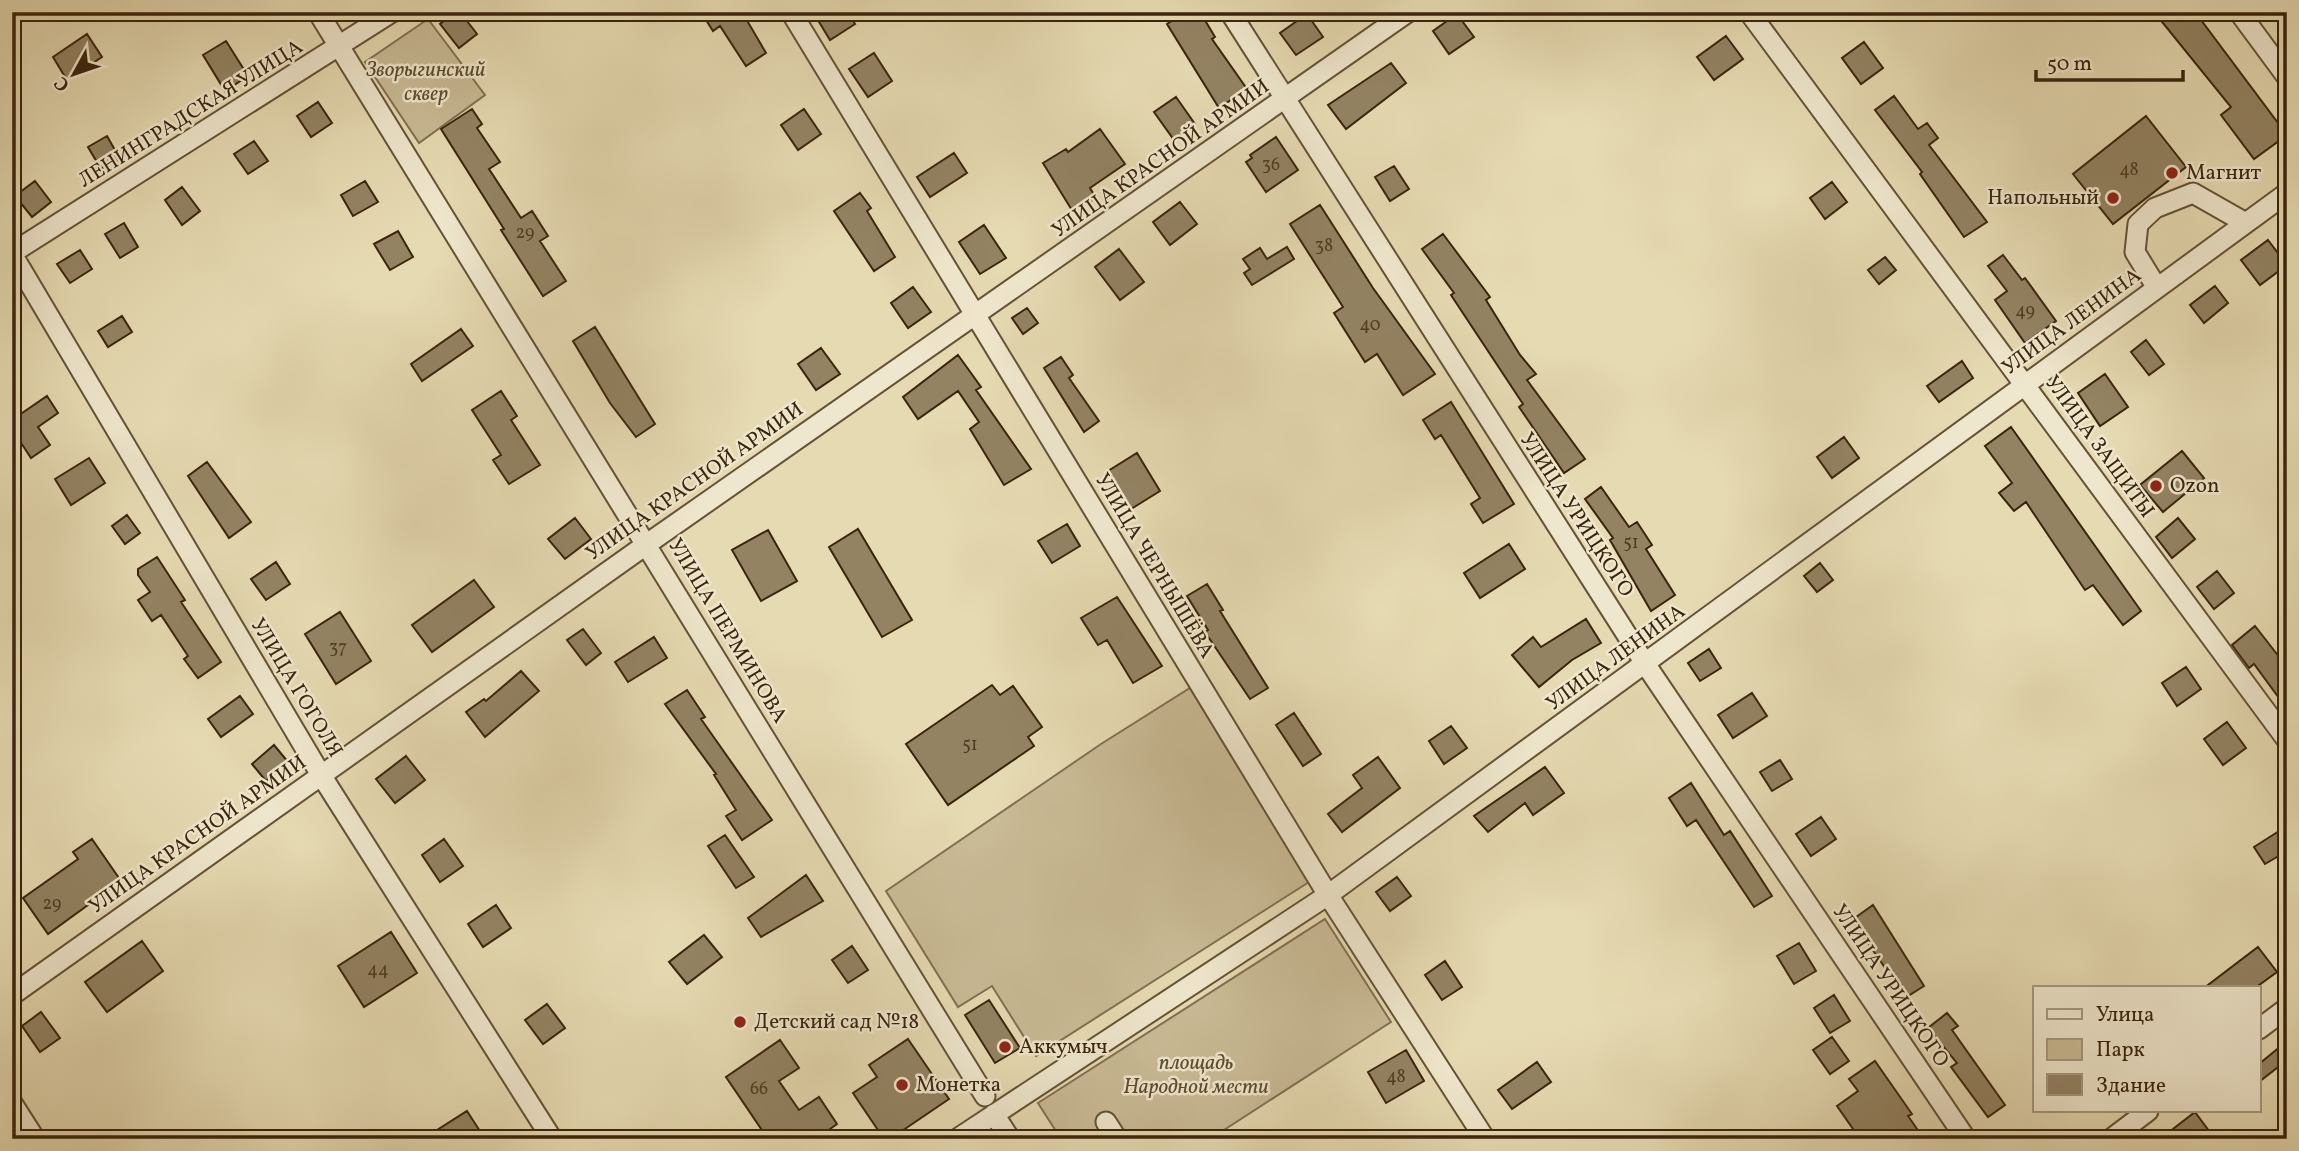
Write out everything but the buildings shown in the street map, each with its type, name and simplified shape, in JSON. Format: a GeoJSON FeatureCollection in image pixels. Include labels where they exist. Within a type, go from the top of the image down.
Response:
{"type":"FeatureCollection","features":[{"type":"Feature","properties":{"kind":"street","name":"УЛИЦА ПЕРМИНОВА"},"geometry":{"type":"LineString","coordinates":[[318,12],[985,1096]]}},
{"type":"Feature","properties":{"kind":"street","name":"ЛЕНИНГРАДСКАЯ УЛИЦА"},"geometry":{"type":"LineString","coordinates":[[12,254],[341,47],[392,12]]}},
{"type":"Feature","properties":{"kind":"street","name":"УЛИЦА ЧЕРНЫШЁВА"},"geometry":{"type":"LineString","coordinates":[[791,12],[1328,895],[1485,1139]]}},
{"type":"Feature","properties":{"kind":"street","name":"УЛИЦА УРИЦКОГО"},"geometry":{"type":"LineString","coordinates":[[1230,12],[1284,102],[1646,665],[1966,1139]]}},
{"type":"Feature","properties":{"kind":"street","name":"УЛИЦА КРАСНОЙ АРМИИ"},"geometry":{"type":"LineString","coordinates":[[12,995],[646,544],[1284,102],[1408,12]]}},
{"type":"Feature","properties":{"kind":"street","name":"УЛИЦА ЗАЩИТЫ"},"geometry":{"type":"LineString","coordinates":[[1749,12],[2287,740]]}},
{"type":"Feature","properties":{"kind":"street"},"geometry":{"type":"LineString","coordinates":[[2239,12],[2287,77]]}},
{"type":"Feature","properties":{"kind":"street"},"geometry":{"type":"LineString","coordinates":[[2157,288],[2135,252],[2138,224],[2155,208],[2193,193],[2244,222]]}},
{"type":"Feature","properties":{"kind":"street","name":"УЛИЦА ЛЕНИНА"},"geometry":{"type":"LineString","coordinates":[[957,1139],[1328,895],[1646,665],[2244,222],[2287,193]]}},
{"type":"Feature","properties":{"kind":"street","name":"УЛИЦА ГОГОЛЯ"},"geometry":{"type":"LineString","coordinates":[[12,254],[321,775],[552,1139]]}},
{"type":"Feature","properties":{"kind":"street"},"geometry":{"type":"LineString","coordinates":[[2260,1028],[2287,1008]]}},
{"type":"Feature","properties":{"kind":"street"},"geometry":{"type":"LineString","coordinates":[[12,1102],[35,1139]]}},
{"type":"Feature","properties":{"kind":"street"},"geometry":{"type":"LineString","coordinates":[[2111,1139],[2147,1112]]}},
{"type":"Feature","properties":{"kind":"street"},"geometry":{"type":"LineString","coordinates":[[994,1114],[1010,1139]]}},
{"type":"Feature","properties":{"kind":"green space","name":"Зворыгинский сквер"},"geometry":{"type":"Polygon","coordinates":[[[428,19],[485,95],[419,143],[365,62],[428,19]]]}},
{"type":"Feature","properties":{"kind":"green space"},"geometry":{"type":"Polygon","coordinates":[[[1190,688],[1309,882],[1036,1056],[992,986],[958,1007],[886,891],[1101,744],[1190,688]]]}},
{"type":"Feature","properties":{"kind":"green space","name":"площадь Народной мести"},"geometry":{"type":"Polygon","coordinates":[[[1325,919],[1391,1022],[1210,1139],[1061,1139],[1038,1103],[1325,919]]]}},
{"type":"Feature","properties":{"kind":"place","name":"Магнит"},"geometry":{"type":"Point","coordinates":[2172,173]}},
{"type":"Feature","properties":{"kind":"place","name":"Напольный"},"geometry":{"type":"Point","coordinates":[2113,198]}},
{"type":"Feature","properties":{"kind":"place","name":"Ozon"},"geometry":{"type":"Point","coordinates":[2156,486]}},
{"type":"Feature","properties":{"kind":"place","name":"Детский сад №18"},"geometry":{"type":"Point","coordinates":[740,1022]}},
{"type":"Feature","properties":{"kind":"place","name":"Аккумыч"},"geometry":{"type":"Point","coordinates":[1005,1047]}},
{"type":"Feature","properties":{"kind":"place","name":"Монетка"},"geometry":{"type":"Point","coordinates":[902,1085]}}]}
